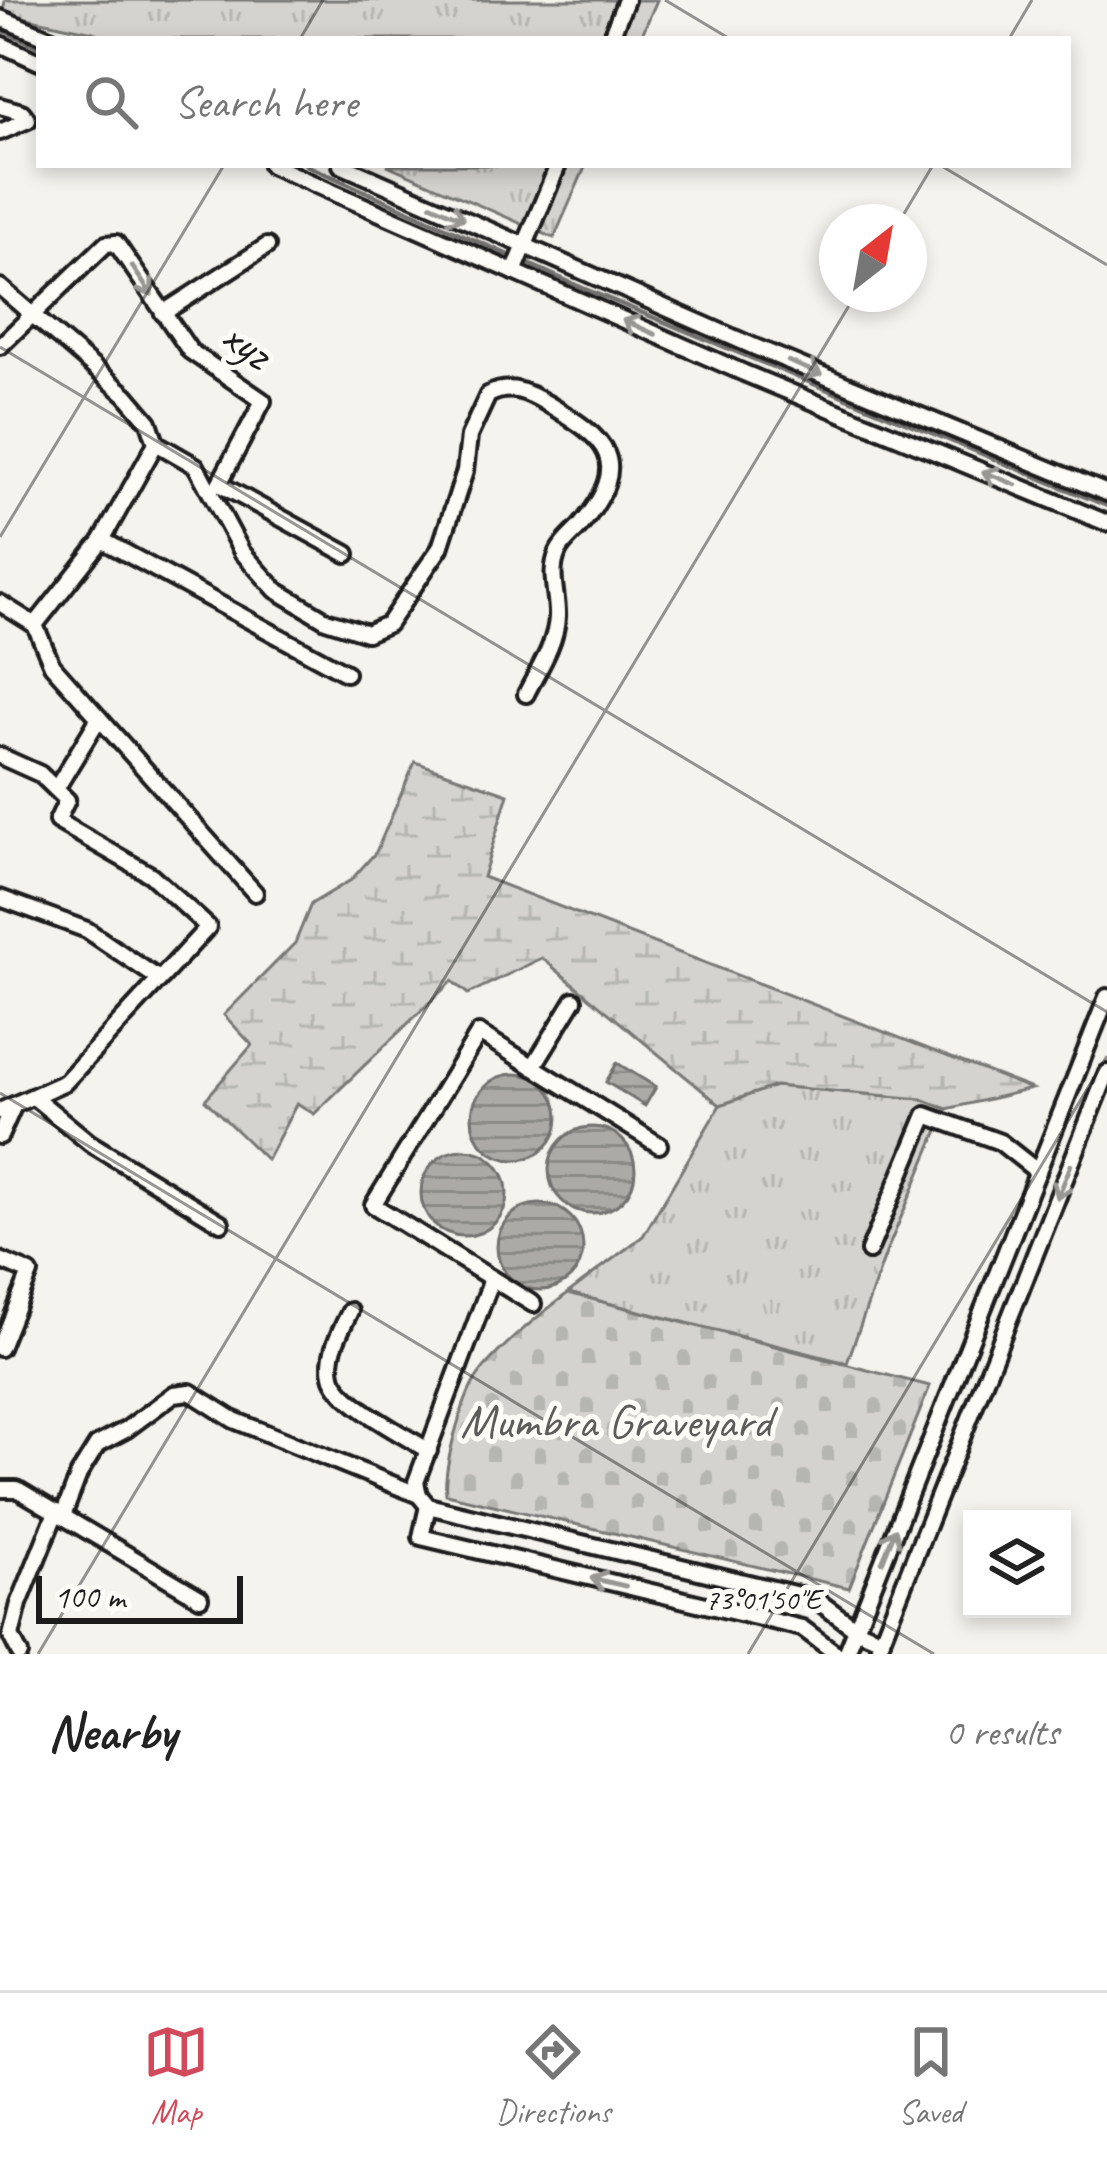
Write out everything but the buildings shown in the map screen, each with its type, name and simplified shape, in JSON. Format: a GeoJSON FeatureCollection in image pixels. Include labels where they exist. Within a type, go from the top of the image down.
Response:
{"type":"FeatureCollection","features":[{"type":"Feature","properties":{"kind":"street"},"geometry":{"type":"LineString","coordinates":[[611,36],[626,0]]}},
{"type":"Feature","properties":{"kind":"street"},"geometry":{"type":"LineString","coordinates":[[0,18],[45,36]]}},
{"type":"Feature","properties":{"kind":"street"},"geometry":{"type":"LineString","coordinates":[[0,44],[36,61]]}},
{"type":"Feature","properties":{"kind":"street"},"geometry":{"type":"LineString","coordinates":[[0,106],[22,112],[28,120],[0,132]]}},
{"type":"Feature","properties":{"kind":"street"},"geometry":{"type":"LineString","coordinates":[[280,168],[755,347],[1107,493]]}},
{"type":"Feature","properties":{"kind":"street"},"geometry":{"type":"LineString","coordinates":[[347,168],[744,373],[1107,523]]}},
{"type":"Feature","properties":{"kind":"street"},"geometry":{"type":"LineString","coordinates":[[519,259],[557,168]]}},
{"type":"Feature","properties":{"kind":"street","name":"xyz"},"geometry":{"type":"LineString","coordinates":[[30,314],[106,244],[116,243],[190,351],[263,401],[219,484],[347,554]]}},
{"type":"Feature","properties":{"kind":"street"},"geometry":{"type":"LineString","coordinates":[[163,313],[267,246]]}},
{"type":"Feature","properties":{"kind":"street"},"geometry":{"type":"LineString","coordinates":[[0,287],[127,395],[149,422],[156,442],[196,466],[219,517],[276,590],[326,620],[367,633],[388,624],[440,548],[465,471],[469,436],[488,395],[514,388],[579,422],[610,454],[611,472],[595,506],[557,554],[554,638],[526,694]]}},
{"type":"Feature","properties":{"kind":"street"},"geometry":{"type":"LineString","coordinates":[[0,346],[30,314]]}},
{"type":"Feature","properties":{"kind":"street"},"geometry":{"type":"LineString","coordinates":[[35,625],[102,540],[156,442]]}},
{"type":"Feature","properties":{"kind":"street"},"geometry":{"type":"LineString","coordinates":[[102,540],[346,673]]}},
{"type":"Feature","properties":{"kind":"street"},"geometry":{"type":"LineString","coordinates":[[0,603],[35,625],[52,665],[255,893]]}},
{"type":"Feature","properties":{"kind":"street"},"geometry":{"type":"LineString","coordinates":[[56,789],[99,718]]}},
{"type":"Feature","properties":{"kind":"street"},"geometry":{"type":"LineString","coordinates":[[0,1136],[6,1109],[65,1082],[208,927],[151,875],[57,821],[67,800],[56,789],[29,768],[1,761]]}},
{"type":"Feature","properties":{"kind":"street"},"geometry":{"type":"LineString","coordinates":[[0,898],[87,930],[159,979]]}},
{"type":"Feature","properties":{"kind":"street"},"geometry":{"type":"LineString","coordinates":[[492,1279],[416,1482],[424,1501],[421,1537],[802,1628],[842,1654],[856,1629],[1107,997]]}},
{"type":"Feature","properties":{"kind":"street"},"geometry":{"type":"LineString","coordinates":[[533,1067],[574,1000]]}},
{"type":"Feature","properties":{"kind":"street"},"geometry":{"type":"LineString","coordinates":[[533,1304],[373,1205],[479,1034],[659,1145]]}},
{"type":"Feature","properties":{"kind":"street"},"geometry":{"type":"LineString","coordinates":[[20,1654],[11,1636],[19,1604],[59,1514],[97,1445],[174,1394],[190,1393],[234,1420],[424,1501],[815,1599],[879,1647],[1107,1073]]}},
{"type":"Feature","properties":{"kind":"street"},"geometry":{"type":"LineString","coordinates":[[35,1098],[90,1143],[221,1223]]}},
{"type":"Feature","properties":{"kind":"street"},"geometry":{"type":"LineString","coordinates":[[868,1251],[926,1115],[1000,1142],[1038,1172]]}},
{"type":"Feature","properties":{"kind":"street"},"geometry":{"type":"LineString","coordinates":[[0,1260],[30,1273],[0,1348]]}},
{"type":"Feature","properties":{"kind":"street"},"geometry":{"type":"LineString","coordinates":[[350,1311],[334,1346],[331,1373],[336,1384],[349,1399],[429,1451]]}},
{"type":"Feature","properties":{"kind":"street"},"geometry":{"type":"LineString","coordinates":[[0,1489],[17,1489],[200,1598]]}},
{"type":"Feature","properties":{"kind":"green space"},"geometry":{"type":"Polygon","coordinates":[[[5,0],[657,0],[641,36],[102,36],[3,13],[5,0]]]}},
{"type":"Feature","properties":{"kind":"green space"},"geometry":{"type":"Polygon","coordinates":[[[394,168],[585,168],[554,238],[394,168]]]}},
{"type":"Feature","properties":{"kind":"green space"},"geometry":{"type":"Polygon","coordinates":[[[415,762],[508,794],[483,877],[1032,1089],[947,1109],[922,1099],[775,1086],[720,1105],[542,958],[468,994],[452,981],[314,1114],[297,1103],[267,1160],[205,1100],[252,1045],[224,1015],[295,943],[311,904],[351,880],[376,852],[415,762]]]}},
{"type":"Feature","properties":{"kind":"green space"},"geometry":{"type":"Polygon","coordinates":[[[775,1086],[922,1099],[947,1109],[886,1253],[847,1363],[568,1293],[643,1236],[720,1105],[775,1086]]]}},
{"type":"Feature","properties":{"kind":"green space","name":"Mumbra Graveyard"},"geometry":{"type":"Polygon","coordinates":[[[568,1293],[930,1386],[849,1588],[446,1494],[455,1434],[477,1377],[507,1344],[568,1293]]]}},
{"type":"Feature","properties":{"kind":"shaded area"},"geometry":{"type":"Polygon","coordinates":[[[617,1063],[656,1087],[645,1106],[606,1082],[617,1063]]]}},
{"type":"Feature","properties":{"kind":"shaded area"},"geometry":{"type":"Polygon","coordinates":[[[515,1074],[531,1077],[545,1087],[555,1101],[555,1133],[545,1147],[531,1157],[515,1160],[499,1157],[485,1147],[475,1133],[472,1117],[475,1101],[485,1087],[499,1077],[515,1074]]]}},
{"type":"Feature","properties":{"kind":"shaded area"},"geometry":{"type":"Polygon","coordinates":[[[592,1127],[608,1130],[622,1140],[632,1154],[632,1186],[622,1200],[608,1210],[592,1213],[576,1210],[562,1200],[552,1186],[549,1170],[552,1154],[562,1140],[576,1130],[592,1127]]]}},
{"type":"Feature","properties":{"kind":"shaded area"},"geometry":{"type":"Polygon","coordinates":[[[464,1150],[480,1153],[494,1163],[504,1177],[504,1209],[494,1223],[480,1233],[464,1236],[448,1233],[434,1223],[424,1209],[421,1193],[424,1177],[434,1163],[448,1153],[464,1150]]]}},
{"type":"Feature","properties":{"kind":"shaded area"},"geometry":{"type":"Polygon","coordinates":[[[540,1204],[556,1207],[570,1217],[580,1231],[580,1263],[570,1277],[556,1287],[540,1290],[524,1287],[510,1277],[500,1263],[497,1247],[500,1231],[510,1217],[524,1207],[540,1204]]]}},
{"type":"Feature","properties":{"kind":"waterway"},"geometry":{"type":"LineString","coordinates":[[0,29],[36,46]]}},
{"type":"Feature","properties":{"kind":"waterway"},"geometry":{"type":"LineString","coordinates":[[313,168],[585,289],[1107,506]]}}]}
